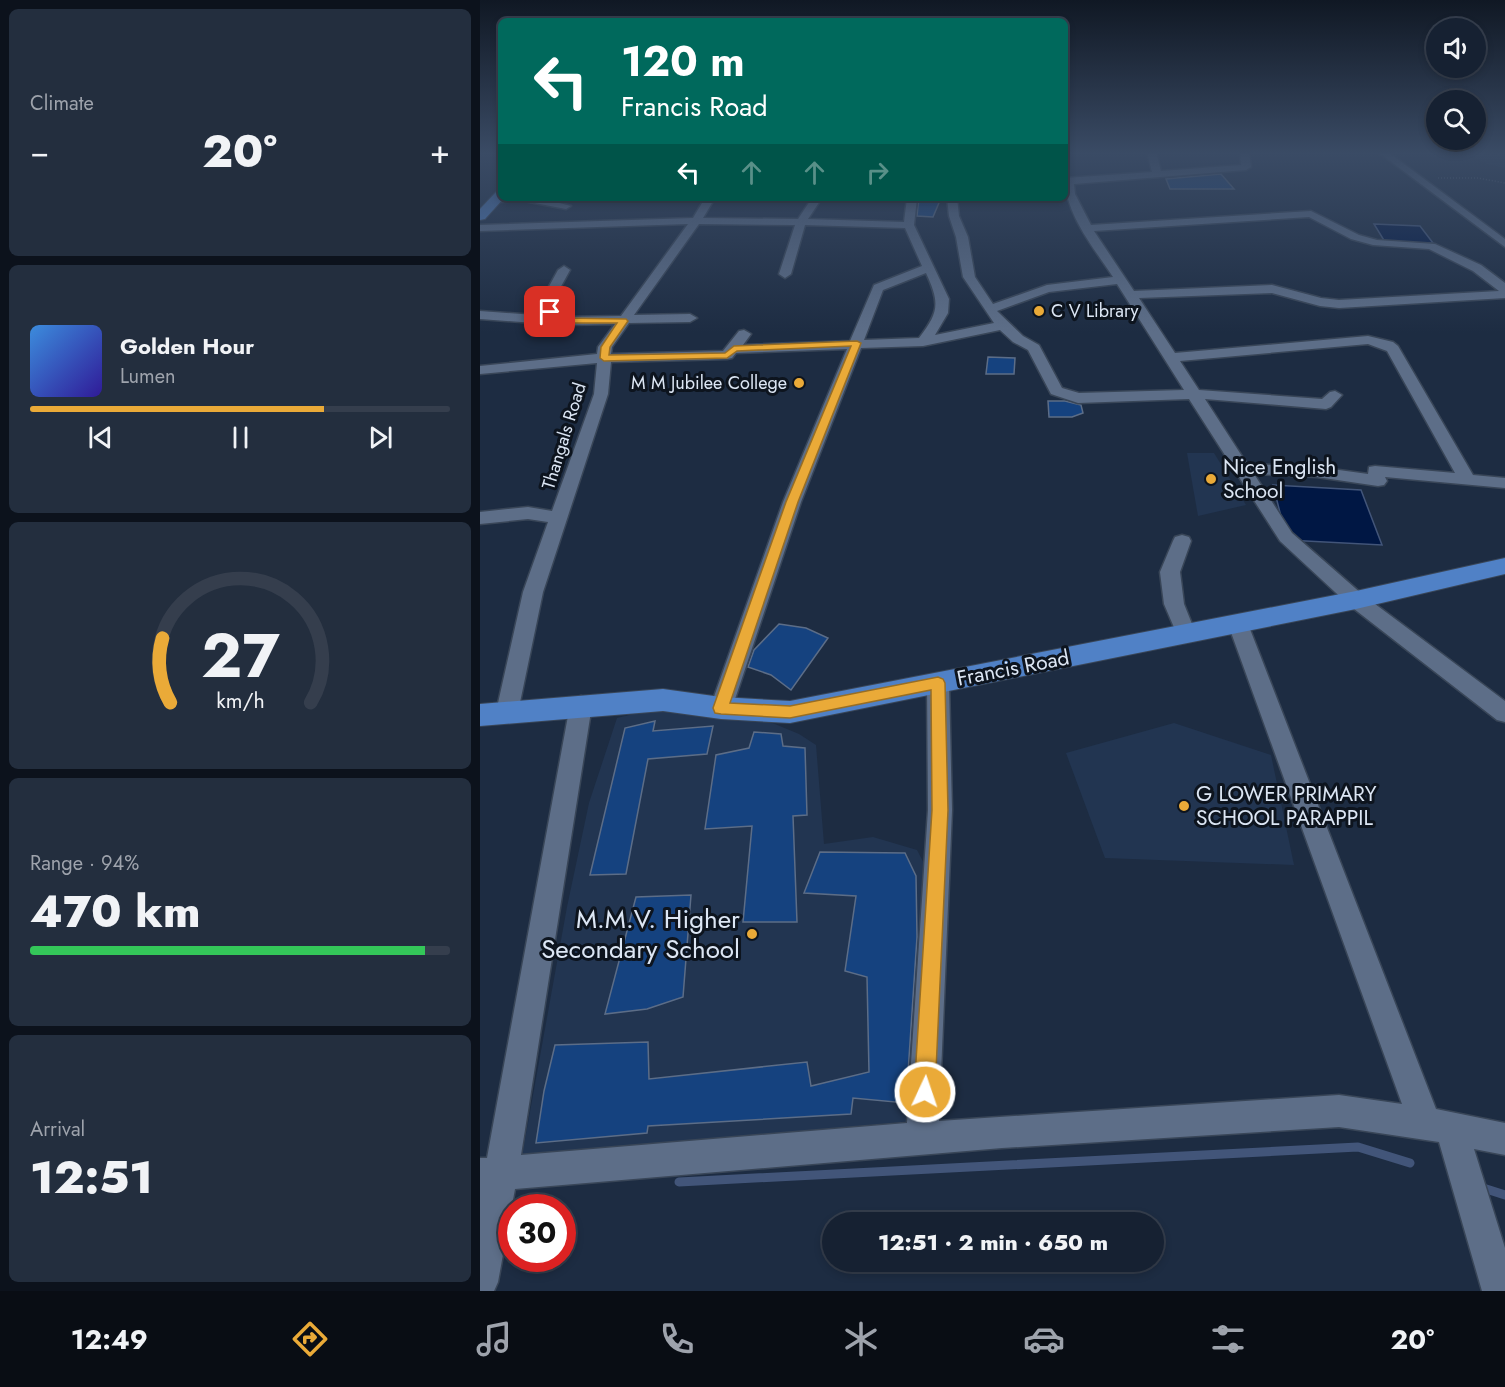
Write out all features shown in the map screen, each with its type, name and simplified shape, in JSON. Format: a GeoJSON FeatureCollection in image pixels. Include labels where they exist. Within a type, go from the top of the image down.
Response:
{"type":"FeatureCollection","features":[{"type":"Feature","properties":{"kind":"main road","name":"Francis Road"},"geometry":{"type":"LineString","coordinates":[[480,715],[663,700],[721,708],[790,712],[1356,600],[1505,566]]}},
{"type":"Feature","properties":{"kind":"street","name":"Thangals Road"},"geometry":{"type":"LineString","coordinates":[[507,712],[533,592],[601,394],[605,347],[702,212]]}},
{"type":"Feature","properties":{"kind":"street"},"geometry":{"type":"LineString","coordinates":[[785,274],[801,222],[808,212]]}},
{"type":"Feature","properties":{"kind":"street"},"geometry":{"type":"LineString","coordinates":[[910,212],[909,225],[944,297],[943,316],[923,342]]}},
{"type":"Feature","properties":{"kind":"street"},"geometry":{"type":"LineString","coordinates":[[954,212],[962,237],[969,277],[1003,325],[1018,339],[1034,348],[1056,391],[1078,398],[1194,394],[1326,404],[1335,395]]}},
{"type":"Feature","properties":{"kind":"street"},"geometry":{"type":"LineString","coordinates":[[1079,212],[1087,228],[1286,537],[1356,600],[1505,713]]}},
{"type":"Feature","properties":{"kind":"street"},"geometry":{"type":"LineString","coordinates":[[1463,212],[1505,244]]}},
{"type":"Feature","properties":{"kind":"street"},"geometry":{"type":"LineString","coordinates":[[1087,228],[1311,214],[1355,237],[1377,243],[1431,246],[1477,268],[1505,290]]}},
{"type":"Feature","properties":{"kind":"street"},"geometry":{"type":"LineString","coordinates":[[480,228],[696,221],[909,225]]}},
{"type":"Feature","properties":{"kind":"street"},"geometry":{"type":"LineString","coordinates":[[721,708],[792,502],[878,288],[929,268]]}},
{"type":"Feature","properties":{"kind":"street"},"geometry":{"type":"LineString","coordinates":[[562,321],[550,312],[547,301],[564,270]]}},
{"type":"Feature","properties":{"kind":"street"},"geometry":{"type":"LineString","coordinates":[[990,309],[1047,289],[1121,280]]}},
{"type":"Feature","properties":{"kind":"street"},"geometry":{"type":"LineString","coordinates":[[1131,295],[1272,289],[1320,302],[1339,304],[1505,294]]}},
{"type":"Feature","properties":{"kind":"street"},"geometry":{"type":"LineString","coordinates":[[480,315],[517,320],[562,321],[690,318]]}},
{"type":"Feature","properties":{"kind":"street"},"geometry":{"type":"LineString","coordinates":[[734,349],[923,342],[1003,325]]}},
{"type":"Feature","properties":{"kind":"street"},"geometry":{"type":"LineString","coordinates":[[480,370],[604,358],[727,355],[744,334]]}},
{"type":"Feature","properties":{"kind":"street"},"geometry":{"type":"LineString","coordinates":[[1171,358],[1368,340],[1388,345],[1393,349],[1467,479]]}},
{"type":"Feature","properties":{"kind":"street"},"geometry":{"type":"LineString","coordinates":[[1243,470],[1317,472],[1378,481],[1375,471],[1505,483]]}},
{"type":"Feature","properties":{"kind":"street"},"geometry":{"type":"LineString","coordinates":[[480,518],[528,513],[558,518]]}},
{"type":"Feature","properties":{"kind":"street"},"geometry":{"type":"LineString","coordinates":[[1182,541],[1170,572],[1174,604],[1186,634]]}},
{"type":"Feature","properties":{"kind":"street"},"geometry":{"type":"LineString","coordinates":[[1238,624],[1412,1085],[1437,1126],[1500,1291]]}},
{"type":"Feature","properties":{"kind":"street"},"geometry":{"type":"LineString","coordinates":[[922,1139],[940,810],[938,683]]}},
{"type":"Feature","properties":{"kind":"street"},"geometry":{"type":"LineString","coordinates":[[480,1282],[491,1174],[581,705]]}},
{"type":"Feature","properties":{"kind":"street"},"geometry":{"type":"LineString","coordinates":[[491,1174],[922,1139],[1339,1111],[1505,1139]]}},
{"type":"Feature","properties":{"kind":"shaded area","name":"Nice English School"},"geometry":{"type":"Polygon","coordinates":[[[1187,453],[1214,453],[1246,505],[1198,516],[1187,453]]]}},
{"type":"Feature","properties":{"kind":"shaded area","name":"M.M.V. Higher Secondary School"},"geometry":{"type":"Polygon","coordinates":[[[658,708],[701,717],[770,722],[799,734],[816,745],[824,844],[873,837],[917,850],[941,896],[944,1034],[923,1120],[522,1156],[567,907],[589,803],[617,718],[658,708]]]}},
{"type":"Feature","properties":{"kind":"shaded area","name":"G LOWER PRIMARY SCHOOL PARAPPIL"},"geometry":{"type":"Polygon","coordinates":[[[1174,723],[1271,755],[1294,865],[1105,858],[1066,753],[1174,723]]]}},
{"type":"Feature","properties":{"kind":"water"},"geometry":{"type":"Polygon","coordinates":[[[1374,224],[1420,226],[1433,243],[1385,242],[1374,224]]]}},
{"type":"Feature","properties":{"kind":"water"},"geometry":{"type":"Polygon","coordinates":[[[1273,485],[1361,490],[1382,545],[1287,540],[1273,485]]]}},
{"type":"Feature","properties":{"kind":"building"},"geometry":{"type":"Polygon","coordinates":[[[917,212],[935,212],[933,217],[917,216],[917,212]]]}},
{"type":"Feature","properties":{"kind":"building"},"geometry":{"type":"Polygon","coordinates":[[[988,357],[1015,358],[1014,374],[986,374],[988,357]]]}},
{"type":"Feature","properties":{"kind":"building"},"geometry":{"type":"Polygon","coordinates":[[[1048,401],[1065,401],[1081,405],[1083,413],[1072,417],[1049,417],[1048,401]]]}},
{"type":"Feature","properties":{"kind":"building"},"geometry":{"type":"Polygon","coordinates":[[[779,624],[806,628],[828,638],[791,690],[771,675],[748,667],[754,650],[779,624]]]}},
{"type":"Feature","properties":{"kind":"building"},"geometry":{"type":"Polygon","coordinates":[[[655,721],[653,731],[713,726],[707,754],[648,759],[626,874],[590,875],[625,728],[655,721]]]}},
{"type":"Feature","properties":{"kind":"building"},"geometry":{"type":"Polygon","coordinates":[[[754,732],[781,734],[783,746],[805,748],[807,815],[793,816],[797,922],[743,922],[752,826],[705,829],[716,755],[749,748],[754,732]]]}},
{"type":"Feature","properties":{"kind":"building"},"geometry":{"type":"Polygon","coordinates":[[[820,852],[905,853],[916,876],[917,937],[906,1103],[853,1098],[851,1114],[648,1126],[647,1133],[536,1143],[544,1091],[555,1045],[648,1042],[649,1079],[807,1062],[811,1086],[869,1072],[867,977],[845,971],[856,896],[804,893],[820,852]]]}},
{"type":"Feature","properties":{"kind":"building"},"geometry":{"type":"Polygon","coordinates":[[[691,895],[683,997],[647,1009],[605,1014],[636,897],[691,895]]]}},
{"type":"Feature","properties":{"kind":"waterway"},"geometry":{"type":"LineString","coordinates":[[679,1182],[1358,1147],[1410,1163]]}},
{"type":"Feature","properties":{"kind":"waterway"},"geometry":{"type":"LineString","coordinates":[[1480,1187],[1505,1195]]}},
{"type":"Feature","properties":{"kind":"place","name":"C V Library"},"geometry":{"type":"Point","coordinates":[1039,311]}},
{"type":"Feature","properties":{"kind":"place","name":"M M Jubilee College"},"geometry":{"type":"Point","coordinates":[799,383]}},
{"type":"Feature","properties":{"kind":"place","name":"Nice English School"},"geometry":{"type":"Point","coordinates":[1211,479]}},
{"type":"Feature","properties":{"kind":"place","name":"G LOWER PRIMARY SCHOOL PARAPPIL"},"geometry":{"type":"Point","coordinates":[1184,806]}},
{"type":"Feature","properties":{"kind":"place","name":"M.M.V. Higher Secondary School"},"geometry":{"type":"Point","coordinates":[752,934]}},
{"type":"Feature","properties":{"kind":"route"},"geometry":{"type":"LineString","coordinates":[[550,312],[562,321],[623,321],[605,347],[604,358],[727,355],[734,349],[857,343],[792,502],[721,708],[790,712],[938,683],[940,810],[925,1092]]}}]}
